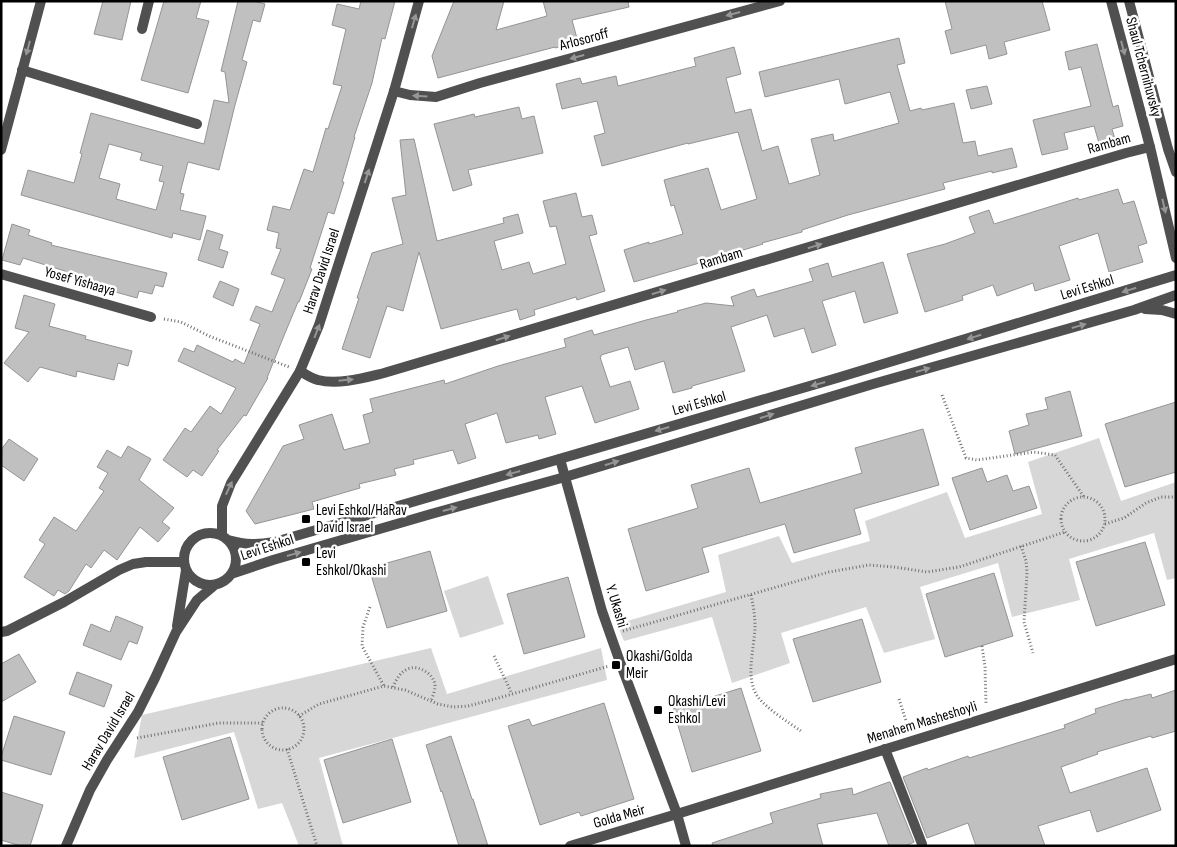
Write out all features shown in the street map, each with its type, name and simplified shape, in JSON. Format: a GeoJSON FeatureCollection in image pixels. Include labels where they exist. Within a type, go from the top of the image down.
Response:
{"type":"FeatureCollection","features":[{"type":"Feature","properties":{"kind":"street"},"geometry":{"type":"LineString","coordinates":[[1,150],[41,1]]}},
{"type":"Feature","properties":{"kind":"street"},"geometry":{"type":"LineString","coordinates":[[142,29],[149,1]]}},
{"type":"Feature","properties":{"kind":"street","name":"Harav David Israel"},"geometry":{"type":"LineString","coordinates":[[225,538],[222,506],[231,483],[300,371],[319,325],[394,90],[419,1]]}},
{"type":"Feature","properties":{"kind":"street","name":"Arlosoroff"},"geometry":{"type":"LineString","coordinates":[[394,90],[410,96],[436,97],[480,83],[779,1]]}},
{"type":"Feature","properties":{"kind":"street","name":"Shaul Tchernihuvsky"},"geometry":{"type":"LineString","coordinates":[[1111,1],[1150,148],[1176,258]]}},
{"type":"Feature","properties":{"kind":"street","name":"Shaul Tchernihuvsky"},"geometry":{"type":"LineString","coordinates":[[1129,1],[1172,147],[1176,172]]}},
{"type":"Feature","properties":{"kind":"street"},"geometry":{"type":"LineString","coordinates":[[22,70],[197,124]]}},
{"type":"Feature","properties":{"kind":"street","name":"Rambam"},"geometry":{"type":"LineString","coordinates":[[300,371],[316,380],[334,382],[384,373],[1126,153],[1150,148]]}},
{"type":"Feature","properties":{"kind":"street","name":"Yosef Yishaaya"},"geometry":{"type":"LineString","coordinates":[[1,274],[151,317]]}},
{"type":"Feature","properties":{"kind":"street","name":"Levi Eshkol"},"geometry":{"type":"LineString","coordinates":[[225,538],[250,545],[275,542],[838,378],[1176,275]]}},
{"type":"Feature","properties":{"kind":"street","name":"Levi Eshkol"},"geometry":{"type":"LineString","coordinates":[[231,574],[431,514],[565,477],[873,384],[1134,310],[1176,295]]}},
{"type":"Feature","properties":{"kind":"street"},"geometry":{"type":"LineString","coordinates":[[1134,310],[1162,310],[1176,314]]}},
{"type":"Feature","properties":{"kind":"street","name":"Y. Ukashi"},"geometry":{"type":"LineString","coordinates":[[560,459],[610,635],[677,814],[686,846]]}},
{"type":"Feature","properties":{"kind":"street"},"geometry":{"type":"LineString","coordinates":[[208,532],[225,538],[233,546],[236,553],[235,568],[224,581],[207,585],[199,583],[192,577],[185,566],[185,549],[188,543],[200,534],[208,532]]}},
{"type":"Feature","properties":{"kind":"street"},"geometry":{"type":"LineString","coordinates":[[1,632],[7,631],[64,602],[133,564],[146,562],[185,566]]}},
{"type":"Feature","properties":{"kind":"street","name":"Harav David Israel"},"geometry":{"type":"LineString","coordinates":[[176,632],[185,566]]}},
{"type":"Feature","properties":{"kind":"street","name":"Harav David Israel"},"geometry":{"type":"LineString","coordinates":[[66,846],[90,790],[138,712],[176,632],[197,600],[216,584]]}},
{"type":"Feature","properties":{"kind":"street","name":"Menahem Masheshoyli"},"geometry":{"type":"LineString","coordinates":[[677,814],[1176,659]]}},
{"type":"Feature","properties":{"kind":"street"},"geometry":{"type":"LineString","coordinates":[[885,748],[922,844]]}},
{"type":"Feature","properties":{"kind":"street","name":"Golda Meir"},"geometry":{"type":"LineString","coordinates":[[570,846],[677,814]]}},
{"type":"Feature","properties":{"kind":"path"},"geometry":{"type":"LineString","coordinates":[[151,317],[181,322],[209,336],[300,371]]}},
{"type":"Feature","properties":{"kind":"path"},"geometry":{"type":"LineString","coordinates":[[942,395],[966,458],[977,460],[1034,452],[1055,455],[1084,497]]}},
{"type":"Feature","properties":{"kind":"path"},"geometry":{"type":"LineString","coordinates":[[1084,497],[1092,499],[1103,509],[1106,516],[1105,524],[1103,531],[1098,537],[1085,542],[1077,541],[1070,538],[1065,532],[1061,522],[1061,514],[1064,507],[1070,501],[1084,497]]}},
{"type":"Feature","properties":{"kind":"path"},"geometry":{"type":"LineString","coordinates":[[1105,524],[1124,518],[1146,503],[1161,497],[1176,497]]}},
{"type":"Feature","properties":{"kind":"path"},"geometry":{"type":"LineString","coordinates":[[610,635],[829,572],[869,565],[927,572],[958,567],[1065,532]]}},
{"type":"Feature","properties":{"kind":"path"},"geometry":{"type":"LineString","coordinates":[[1022,546],[1027,573],[1024,622],[1032,653]]}},
{"type":"Feature","properties":{"kind":"path"},"geometry":{"type":"LineString","coordinates":[[751,595],[755,626],[750,667],[752,684],[758,697],[801,731]]}},
{"type":"Feature","properties":{"kind":"path"},"geometry":{"type":"LineString","coordinates":[[370,607],[363,627],[362,646],[384,686]]}},
{"type":"Feature","properties":{"kind":"path"},"geometry":{"type":"LineString","coordinates":[[982,646],[985,667],[986,717]]}},
{"type":"Feature","properties":{"kind":"path"},"geometry":{"type":"LineString","coordinates":[[494,656],[512,694]]}},
{"type":"Feature","properties":{"kind":"path"},"geometry":{"type":"LineString","coordinates":[[299,716],[319,704],[384,686],[405,690],[438,704],[453,707],[468,706],[620,662]]}},
{"type":"Feature","properties":{"kind":"path"},"geometry":{"type":"LineString","coordinates":[[393,687],[398,677],[406,669],[413,667],[425,671],[432,677],[435,685],[431,701]]}},
{"type":"Feature","properties":{"kind":"path"},"geometry":{"type":"LineString","coordinates":[[898,699],[913,740]]}},
{"type":"Feature","properties":{"kind":"path"},"geometry":{"type":"LineString","coordinates":[[287,708],[299,716],[303,722],[303,735],[300,742],[294,746],[287,749],[274,748],[264,738],[262,731],[263,723],[273,711],[287,708]]}},
{"type":"Feature","properties":{"kind":"path"},"geometry":{"type":"LineString","coordinates":[[119,741],[219,723],[263,723]]}},
{"type":"Feature","properties":{"kind":"path"},"geometry":{"type":"LineString","coordinates":[[287,749],[317,846]]}},
{"type":"Feature","properties":{"kind":"shaded area"},"geometry":{"type":"Polygon","coordinates":[[[1099,438],[1121,501],[1176,482],[1176,578],[1167,580],[1154,533],[1069,559],[1080,600],[1012,617],[998,563],[920,587],[935,639],[884,653],[866,607],[781,633],[790,663],[732,683],[712,617],[624,641],[617,624],[726,592],[718,555],[779,536],[792,563],[870,541],[865,521],[947,492],[965,538],[1042,514],[1028,462],[1099,438]]]}},
{"type":"Feature","properties":{"kind":"shaded area"},"geometry":{"type":"Polygon","coordinates":[[[488,576],[504,624],[460,638],[444,591],[488,576]]]}},
{"type":"Feature","properties":{"kind":"shaded area"},"geometry":{"type":"Polygon","coordinates":[[[431,648],[447,694],[601,648],[607,680],[319,758],[343,846],[299,846],[282,803],[258,809],[234,732],[134,758],[142,715],[431,648]]]}},
{"type":"Feature","properties":{"kind":"building"},"geometry":{"type":"Polygon","coordinates":[[[103,1],[131,1],[122,40],[94,34],[103,1]]]}},
{"type":"Feature","properties":{"kind":"building"},"geometry":{"type":"Polygon","coordinates":[[[164,1],[201,1],[196,18],[209,21],[188,93],[141,80],[164,1]]]}},
{"type":"Feature","properties":{"kind":"building"},"geometry":{"type":"Polygon","coordinates":[[[238,1],[254,1],[265,4],[260,22],[253,20],[242,60],[247,62],[219,170],[188,162],[180,193],[184,194],[180,210],[206,216],[200,240],[173,233],[172,238],[21,195],[28,170],[74,183],[91,113],[204,144],[214,100],[229,103],[225,72],[221,71],[238,1]],[[109,144],[99,178],[120,184],[116,199],[156,210],[164,182],[159,181],[163,166],[140,160],[142,153],[109,144]]]}},
{"type":"Feature","properties":{"kind":"building"},"geometry":{"type":"Polygon","coordinates":[[[361,1],[395,1],[385,39],[382,38],[372,83],[354,137],[342,182],[344,182],[334,214],[328,212],[310,268],[312,269],[268,378],[246,416],[244,415],[217,450],[219,451],[202,476],[193,470],[187,477],[163,460],[185,428],[191,432],[210,406],[221,414],[236,388],[178,361],[184,348],[194,352],[197,345],[233,362],[235,359],[244,364],[260,324],[250,320],[256,306],[272,312],[285,279],[271,274],[281,249],[276,248],[279,233],[267,230],[273,206],[290,210],[304,169],[313,172],[326,128],[328,129],[342,86],[333,84],[346,29],[332,25],[337,4],[359,9],[361,1]]]}},
{"type":"Feature","properties":{"kind":"building"},"geometry":{"type":"Polygon","coordinates":[[[454,1],[504,1],[496,30],[547,16],[543,1],[628,1],[629,7],[572,20],[578,42],[438,78],[432,56],[454,1]]]}},
{"type":"Feature","properties":{"kind":"building"},"geometry":{"type":"Polygon","coordinates":[[[945,1],[1042,1],[1050,30],[1004,42],[1007,54],[989,59],[986,45],[951,54],[945,31],[952,29],[945,1]]]}},
{"type":"Feature","properties":{"kind":"building"},"geometry":{"type":"Polygon","coordinates":[[[899,38],[905,63],[897,65],[910,111],[954,103],[963,143],[975,141],[978,156],[1012,148],[1017,167],[943,183],[945,189],[848,215],[802,230],[802,232],[634,282],[624,250],[683,234],[674,205],[671,206],[664,180],[708,168],[721,210],[757,199],[738,132],[602,166],[594,136],[605,133],[597,101],[562,109],[556,84],[580,78],[582,84],[616,76],[618,86],[696,66],[694,58],[734,47],[741,74],[726,78],[735,113],[751,109],[762,151],[778,146],[789,184],[820,175],[811,139],[833,134],[834,141],[899,123],[890,92],[845,104],[839,79],[765,97],[759,72],[899,38]]]}},
{"type":"Feature","properties":{"kind":"building"},"geometry":{"type":"Polygon","coordinates":[[[1097,44],[1113,107],[1118,105],[1123,126],[1112,129],[1115,139],[1099,143],[1094,126],[1064,133],[1068,149],[1042,155],[1033,120],[1091,106],[1081,67],[1069,70],[1065,52],[1097,44]]]}},
{"type":"Feature","properties":{"kind":"building"},"geometry":{"type":"Polygon","coordinates":[[[987,86],[992,104],[971,109],[966,90],[987,86]]]}},
{"type":"Feature","properties":{"kind":"building"},"geometry":{"type":"Polygon","coordinates":[[[519,107],[522,119],[534,116],[543,153],[468,170],[472,185],[453,191],[434,124],[474,114],[475,117],[519,107]]]}},
{"type":"Feature","properties":{"kind":"building"},"geometry":{"type":"Polygon","coordinates":[[[414,139],[437,241],[504,223],[503,218],[518,214],[523,233],[494,241],[502,270],[529,262],[533,274],[566,264],[556,226],[550,227],[543,201],[576,193],[582,217],[592,215],[597,234],[589,236],[605,291],[577,300],[576,297],[534,310],[535,315],[520,320],[517,309],[441,329],[419,252],[403,311],[387,306],[370,358],[342,349],[372,253],[403,244],[392,198],[406,195],[400,140],[414,139]]]}},
{"type":"Feature","properties":{"kind":"building"},"geometry":{"type":"Polygon","coordinates":[[[1118,189],[1123,204],[1134,201],[1147,243],[1138,246],[1143,262],[1109,272],[1098,233],[1059,246],[1070,280],[1035,291],[1033,283],[997,296],[993,285],[962,296],[963,300],[925,312],[907,254],[945,244],[975,233],[969,217],[989,210],[994,224],[1078,198],[1079,200],[1118,189]]]}},
{"type":"Feature","properties":{"kind":"building"},"geometry":{"type":"Polygon","coordinates":[[[12,224],[30,230],[28,235],[52,243],[51,245],[167,273],[163,287],[155,285],[152,294],[139,291],[137,298],[101,288],[100,293],[80,288],[83,277],[64,273],[65,271],[23,258],[20,265],[2,260],[12,224]]]}},
{"type":"Feature","properties":{"kind":"building"},"geometry":{"type":"Polygon","coordinates":[[[207,230],[223,235],[219,249],[228,252],[223,268],[198,260],[207,230]]]}},
{"type":"Feature","properties":{"kind":"building"},"geometry":{"type":"Polygon","coordinates":[[[883,262],[898,313],[864,323],[855,291],[822,301],[836,345],[812,353],[804,328],[774,337],[767,315],[731,327],[745,371],[673,393],[664,361],[635,370],[628,347],[601,355],[600,357],[610,387],[630,381],[639,409],[595,423],[582,386],[545,397],[556,434],[539,439],[538,435],[506,443],[497,413],[465,424],[476,458],[458,464],[453,450],[413,460],[414,464],[394,469],[396,475],[359,484],[360,488],[312,502],[314,509],[255,524],[246,511],[283,446],[304,439],[299,425],[332,414],[344,450],[370,443],[363,415],[373,412],[370,399],[444,380],[445,384],[498,366],[566,347],[564,339],[592,330],[594,335],[706,303],[734,306],[731,297],[754,289],[757,297],[813,281],[809,269],[828,263],[832,277],[883,262]]]}},
{"type":"Feature","properties":{"kind":"building"},"geometry":{"type":"Polygon","coordinates":[[[220,281],[239,289],[233,306],[213,297],[220,281]]]}},
{"type":"Feature","properties":{"kind":"building"},"geometry":{"type":"Polygon","coordinates":[[[24,295],[55,304],[49,326],[86,336],[85,339],[132,351],[128,366],[118,363],[114,380],[77,371],[76,377],[40,367],[28,382],[4,363],[29,332],[15,328],[24,295]]]}},
{"type":"Feature","properties":{"kind":"building"},"geometry":{"type":"Polygon","coordinates":[[[1070,391],[1082,436],[1015,454],[1009,431],[1029,425],[1026,414],[1048,409],[1045,398],[1070,391]]]}},
{"type":"Feature","properties":{"kind":"building"},"geometry":{"type":"Polygon","coordinates":[[[1176,402],[1176,472],[1125,487],[1105,424],[1176,402]]]}},
{"type":"Feature","properties":{"kind":"building"},"geometry":{"type":"Polygon","coordinates":[[[923,429],[939,485],[854,509],[861,534],[794,553],[785,524],[702,548],[709,572],[646,591],[628,529],[698,508],[691,485],[749,468],[760,503],[862,473],[855,448],[923,429]]]}},
{"type":"Feature","properties":{"kind":"building"},"geometry":{"type":"Polygon","coordinates":[[[9,439],[38,459],[24,481],[1,465],[1,450],[9,439]]]}},
{"type":"Feature","properties":{"kind":"building"},"geometry":{"type":"Polygon","coordinates":[[[128,446],[151,459],[139,480],[174,508],[162,522],[170,528],[158,542],[140,527],[117,560],[104,550],[91,568],[86,564],[69,591],[65,594],[58,590],[54,596],[24,577],[45,544],[39,540],[54,517],[76,531],[104,491],[99,488],[108,473],[97,467],[107,450],[121,458],[128,446]]]}},
{"type":"Feature","properties":{"kind":"building"},"geometry":{"type":"Polygon","coordinates":[[[982,468],[987,482],[1007,475],[1013,491],[1029,486],[1037,508],[970,530],[952,478],[982,468]]]}},
{"type":"Feature","properties":{"kind":"building"},"geometry":{"type":"Polygon","coordinates":[[[1145,542],[1165,605],[1096,626],[1076,562],[1145,542]]]}},
{"type":"Feature","properties":{"kind":"building"},"geometry":{"type":"Polygon","coordinates":[[[430,551],[447,611],[387,628],[369,568],[430,551]]]}},
{"type":"Feature","properties":{"kind":"building"},"geometry":{"type":"Polygon","coordinates":[[[994,573],[1013,636],[945,657],[926,594],[994,573]]]}},
{"type":"Feature","properties":{"kind":"building"},"geometry":{"type":"Polygon","coordinates":[[[568,577],[585,637],[524,654],[507,594],[568,577]]]}},
{"type":"Feature","properties":{"kind":"building"},"geometry":{"type":"Polygon","coordinates":[[[116,616],[143,627],[137,644],[129,641],[121,660],[83,645],[91,624],[110,632],[116,616]]]}},
{"type":"Feature","properties":{"kind":"building"},"geometry":{"type":"Polygon","coordinates":[[[862,619],[881,682],[813,702],[793,639],[862,619]]]}},
{"type":"Feature","properties":{"kind":"building"},"geometry":{"type":"Polygon","coordinates":[[[19,654],[36,682],[1,702],[1,664],[19,654]]]}},
{"type":"Feature","properties":{"kind":"building"},"geometry":{"type":"Polygon","coordinates":[[[77,672],[112,685],[104,707],[69,694],[77,672]]]}},
{"type":"Feature","properties":{"kind":"building"},"geometry":{"type":"Polygon","coordinates":[[[741,688],[761,751],[692,772],[673,709],[741,688]]]}},
{"type":"Feature","properties":{"kind":"building"},"geometry":{"type":"Polygon","coordinates":[[[1176,690],[1176,731],[1152,738],[1151,736],[1097,752],[1098,754],[1061,767],[1070,793],[1147,768],[1161,810],[1097,832],[1090,810],[1038,826],[1045,846],[976,846],[968,823],[927,838],[903,777],[927,768],[928,770],[968,756],[969,758],[1065,728],[1064,725],[1096,713],[1095,709],[1127,699],[1151,694],[1152,698],[1176,690]]]}},
{"type":"Feature","properties":{"kind":"building"},"geometry":{"type":"Polygon","coordinates":[[[604,703],[634,799],[581,816],[579,812],[540,825],[508,726],[529,719],[532,726],[604,703]]]}},
{"type":"Feature","properties":{"kind":"building"},"geometry":{"type":"Polygon","coordinates":[[[14,716],[65,732],[51,775],[1,760],[14,716]]]}},
{"type":"Feature","properties":{"kind":"building"},"geometry":{"type":"Polygon","coordinates":[[[451,736],[488,846],[459,846],[426,745],[451,736]]]}},
{"type":"Feature","properties":{"kind":"building"},"geometry":{"type":"Polygon","coordinates":[[[230,737],[249,799],[182,820],[163,757],[230,737]]]}},
{"type":"Feature","properties":{"kind":"building"},"geometry":{"type":"Polygon","coordinates":[[[392,739],[411,802],[343,823],[324,760],[392,739]]]}},
{"type":"Feature","properties":{"kind":"building"},"geometry":{"type":"Polygon","coordinates":[[[890,782],[914,842],[905,846],[889,846],[877,813],[817,824],[823,846],[713,846],[712,843],[773,823],[770,813],[821,798],[820,794],[852,788],[853,795],[890,782]]]}},
{"type":"Feature","properties":{"kind":"building"},"geometry":{"type":"Polygon","coordinates":[[[1,792],[43,805],[30,846],[21,846],[1,840],[1,792]]]}},
{"type":"Feature","properties":{"kind":"place","name":"Levi Eshkol/HaRav David Israel"},"geometry":{"type":"Point","coordinates":[306,519]}},
{"type":"Feature","properties":{"kind":"place","name":"Levi Eshkol/Okashi"},"geometry":{"type":"Point","coordinates":[306,562]}},
{"type":"Feature","properties":{"kind":"place","name":"Okashi/Golda Meir"},"geometry":{"type":"Point","coordinates":[616,665]}},
{"type":"Feature","properties":{"kind":"place","name":"Okashi/Levi Eshkol"},"geometry":{"type":"Point","coordinates":[658,710]}}]}
